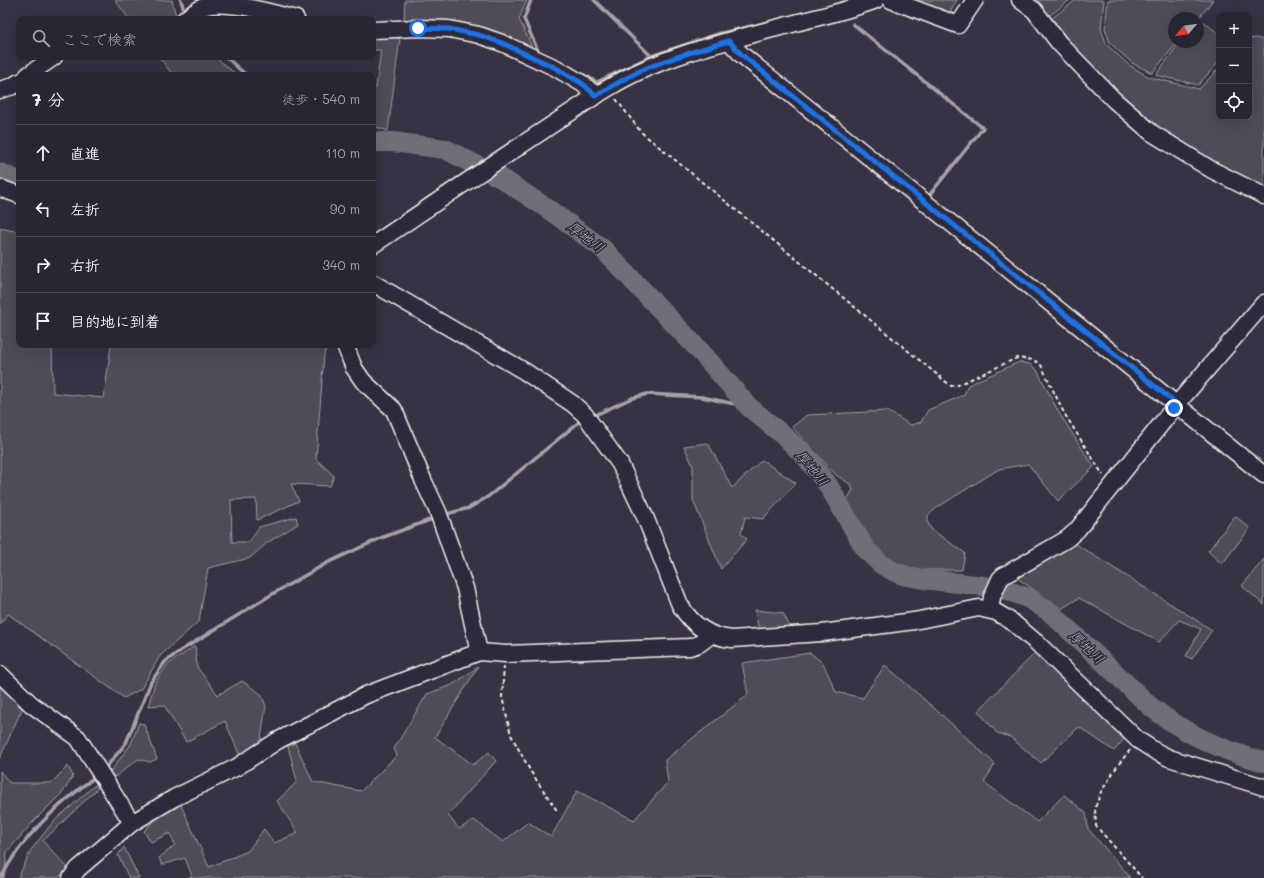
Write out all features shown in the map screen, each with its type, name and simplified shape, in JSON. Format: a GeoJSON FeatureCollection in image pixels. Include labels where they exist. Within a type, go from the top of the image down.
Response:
{"type":"FeatureCollection","features":[{"type":"Feature","properties":{"kind":"street"},"geometry":{"type":"LineString","coordinates":[[376,243],[472,177],[603,92],[646,68],[681,55],[832,14],[876,0]]}},
{"type":"Feature","properties":{"kind":"street"},"geometry":{"type":"LineString","coordinates":[[891,0],[958,25],[975,0]]}},
{"type":"Feature","properties":{"kind":"street"},"geometry":{"type":"LineString","coordinates":[[1020,0],[1034,10],[1059,42],[1114,100],[1152,133],[1212,170],[1264,196]]}},
{"type":"Feature","properties":{"kind":"street"},"geometry":{"type":"LineString","coordinates":[[190,11],[208,6],[230,5],[284,16]]}},
{"type":"Feature","properties":{"kind":"street"},"geometry":{"type":"LineString","coordinates":[[376,30],[418,28],[449,29],[479,35],[502,43],[556,68],[583,84],[603,92]]}},
{"type":"Feature","properties":{"kind":"street"},"geometry":{"type":"LineString","coordinates":[[729,41],[742,55],[1174,408],[1264,475]]}},
{"type":"Feature","properties":{"kind":"street"},"geometry":{"type":"LineString","coordinates":[[32,72],[50,60]]}},
{"type":"Feature","properties":{"kind":"street"},"geometry":{"type":"LineString","coordinates":[[0,90],[16,84]]}},
{"type":"Feature","properties":{"kind":"street"},"geometry":{"type":"LineString","coordinates":[[0,188],[16,194]]}},
{"type":"Feature","properties":{"kind":"street"},"geometry":{"type":"LineString","coordinates":[[376,285],[524,371],[573,404],[587,419],[620,464],[646,519],[680,605],[686,616],[711,635],[720,638],[732,639],[822,633],[914,621],[979,608],[991,604]]}},
{"type":"Feature","properties":{"kind":"street"},"geometry":{"type":"LineString","coordinates":[[991,604],[1000,579],[1067,539],[1077,530],[1174,408],[1264,303]]}},
{"type":"Feature","properties":{"kind":"street"},"geometry":{"type":"LineString","coordinates":[[345,348],[354,368],[363,382],[394,410],[439,516],[465,588],[479,652]]}},
{"type":"Feature","properties":{"kind":"street"},"geometry":{"type":"LineString","coordinates":[[991,604],[1032,639],[1138,740],[1154,751],[1169,758],[1264,787]]}},
{"type":"Feature","properties":{"kind":"street"},"geometry":{"type":"LineString","coordinates":[[71,878],[78,869],[132,823],[185,792],[237,767],[277,741],[366,695],[479,652],[506,654],[690,647],[699,644],[711,635]]}},
{"type":"Feature","properties":{"kind":"street"},"geometry":{"type":"LineString","coordinates":[[0,674],[31,704],[78,738],[132,823]]}},
{"type":"Feature","properties":{"kind":"path"},"geometry":{"type":"LineString","coordinates":[[603,92],[620,105],[642,132],[951,386],[958,385],[1017,358],[1034,360],[1040,365],[1064,413],[1100,472],[1112,485]]}},
{"type":"Feature","properties":{"kind":"path"},"geometry":{"type":"LineString","coordinates":[[506,654],[502,697],[511,735],[531,772],[558,812]]}},
{"type":"Feature","properties":{"kind":"path"},"geometry":{"type":"LineString","coordinates":[[1138,740],[1118,765],[1101,792],[1095,808],[1096,826],[1142,878]]}},
{"type":"Feature","properties":{"kind":"shaded area"},"geometry":{"type":"Polygon","coordinates":[[[115,0],[172,0],[176,16],[127,16],[115,0]]]}},
{"type":"Feature","properties":{"kind":"shaded area"},"geometry":{"type":"Polygon","coordinates":[[[405,0],[527,0],[519,19],[534,51],[495,33],[455,21],[404,22],[405,0]]]}},
{"type":"Feature","properties":{"kind":"shaded area"},"geometry":{"type":"Polygon","coordinates":[[[917,0],[957,0],[948,16],[916,3],[917,0]]]}},
{"type":"Feature","properties":{"kind":"shaded area"},"geometry":{"type":"Polygon","coordinates":[[[1029,0],[1070,0],[1049,16],[1029,0]]]}},
{"type":"Feature","properties":{"kind":"shaded area"},"geometry":{"type":"Polygon","coordinates":[[[1076,0],[1104,0],[1101,29],[1107,45],[1129,65],[1149,77],[1199,89],[1216,71],[1216,120],[1252,120],[1252,39],[1264,40],[1264,189],[1155,130],[1082,59],[1052,18],[1076,0]]]}},
{"type":"Feature","properties":{"kind":"shaded area"},"geometry":{"type":"Polygon","coordinates":[[[1108,0],[1213,0],[1204,12],[1168,12],[1168,48],[1173,48],[1152,73],[1132,63],[1110,43],[1105,28],[1108,0]]]}},
{"type":"Feature","properties":{"kind":"shaded area"},"geometry":{"type":"Polygon","coordinates":[[[1204,22],[1216,32],[1216,65],[1198,85],[1156,75],[1176,48],[1204,48],[1204,22]]]}},
{"type":"Feature","properties":{"kind":"shaded area"},"geometry":{"type":"Polygon","coordinates":[[[376,37],[400,38],[388,131],[376,127],[376,88],[381,50],[376,50],[376,37]]]}},
{"type":"Feature","properties":{"kind":"shaded area"},"geometry":{"type":"Polygon","coordinates":[[[161,60],[219,60],[233,72],[171,72],[161,60]]]}},
{"type":"Feature","properties":{"kind":"shaded area"},"geometry":{"type":"Polygon","coordinates":[[[0,228],[16,231],[16,348],[52,348],[53,393],[104,398],[111,348],[326,348],[324,355],[316,459],[334,476],[330,486],[291,484],[299,501],[257,520],[256,499],[231,500],[232,542],[249,542],[259,527],[296,517],[298,524],[267,543],[250,558],[208,568],[199,621],[160,656],[141,689],[124,698],[8,614],[0,624],[0,228]]]}},
{"type":"Feature","properties":{"kind":"shaded area"},"geometry":{"type":"Polygon","coordinates":[[[1019,362],[1030,364],[1037,370],[1059,413],[1094,467],[1058,501],[1028,464],[999,469],[938,507],[928,515],[928,523],[932,530],[965,553],[962,570],[907,570],[891,565],[869,547],[846,501],[853,490],[850,484],[836,475],[792,427],[807,415],[887,411],[911,425],[921,422],[928,410],[964,395],[968,385],[1019,362]]]}},
{"type":"Feature","properties":{"kind":"shaded area"},"geometry":{"type":"Polygon","coordinates":[[[708,443],[732,488],[762,460],[796,483],[763,519],[745,517],[741,534],[747,539],[721,569],[693,500],[693,466],[684,446],[708,443]]]}},
{"type":"Feature","properties":{"kind":"shaded area"},"geometry":{"type":"Polygon","coordinates":[[[1235,516],[1250,528],[1222,564],[1208,551],[1235,516]]]}},
{"type":"Feature","properties":{"kind":"shaded area"},"geometry":{"type":"Polygon","coordinates":[[[1074,543],[1212,630],[1192,659],[1186,656],[1201,629],[1179,620],[1159,642],[1079,598],[1061,609],[1013,575],[1074,543]]]}},
{"type":"Feature","properties":{"kind":"shaded area"},"geometry":{"type":"Polygon","coordinates":[[[1264,559],[1264,605],[1242,586],[1264,559]]]}},
{"type":"Feature","properties":{"kind":"shaded area"},"geometry":{"type":"Polygon","coordinates":[[[755,610],[783,613],[790,627],[759,632],[755,610]]]}},
{"type":"Feature","properties":{"kind":"shaded area"},"geometry":{"type":"Polygon","coordinates":[[[195,646],[197,667],[218,695],[242,681],[261,694],[266,706],[260,745],[240,756],[225,721],[186,742],[164,705],[148,706],[155,683],[167,665],[195,646]]]}},
{"type":"Feature","properties":{"kind":"shaded area"},"geometry":{"type":"Polygon","coordinates":[[[1036,652],[1125,738],[1114,751],[1079,727],[1041,763],[1010,737],[997,733],[978,711],[1036,652]]]}},
{"type":"Feature","properties":{"kind":"shaded area"},"geometry":{"type":"Polygon","coordinates":[[[810,653],[823,663],[836,692],[863,698],[885,665],[995,764],[984,782],[1037,822],[1064,795],[1086,813],[1088,829],[1130,878],[187,878],[192,876],[185,858],[162,865],[159,858],[175,845],[170,833],[151,842],[144,831],[161,814],[180,803],[209,867],[248,851],[264,829],[274,843],[298,833],[277,801],[297,781],[288,746],[295,743],[313,782],[361,791],[397,755],[394,749],[427,694],[452,685],[478,667],[435,737],[473,765],[489,752],[496,761],[448,815],[459,829],[474,820],[503,842],[528,822],[551,837],[577,791],[634,820],[668,782],[665,760],[748,695],[742,663],[810,653]]]}},
{"type":"Feature","properties":{"kind":"shaded area"},"geometry":{"type":"Polygon","coordinates":[[[0,685],[22,709],[0,758],[0,685]]]}},
{"type":"Feature","properties":{"kind":"shaded area"},"geometry":{"type":"Polygon","coordinates":[[[139,723],[144,724],[157,759],[150,762],[138,759],[115,777],[110,772],[131,744],[139,723]]]}},
{"type":"Feature","properties":{"kind":"shaded area"},"geometry":{"type":"Polygon","coordinates":[[[68,766],[73,776],[63,792],[33,822],[7,852],[4,878],[0,878],[0,771],[10,783],[51,783],[68,766]]]}},
{"type":"Feature","properties":{"kind":"shaded area"},"geometry":{"type":"Polygon","coordinates":[[[95,785],[98,788],[43,841],[68,868],[58,878],[18,878],[31,850],[53,822],[95,785]]]}},
{"type":"Feature","properties":{"kind":"shaded area"},"geometry":{"type":"Polygon","coordinates":[[[124,847],[139,878],[129,878],[118,855],[124,847]]]}},
{"type":"Feature","properties":{"kind":"waterway"},"geometry":{"type":"LineString","coordinates":[[181,0],[185,14]]}},
{"type":"Feature","properties":{"kind":"waterway"},"geometry":{"type":"LineString","coordinates":[[531,0],[524,19],[538,51],[541,53]]}},
{"type":"Feature","properties":{"kind":"waterway"},"geometry":{"type":"LineString","coordinates":[[594,0],[651,56],[721,33],[753,26]]}},
{"type":"Feature","properties":{"kind":"waterway"},"geometry":{"type":"LineString","coordinates":[[853,24],[983,128],[927,198]]}},
{"type":"Feature","properties":{"kind":"waterway"},"geometry":{"type":"LineString","coordinates":[[582,74],[597,82],[651,56]]}},
{"type":"Feature","properties":{"kind":"waterway"},"geometry":{"type":"LineString","coordinates":[[229,60],[243,72]]}},
{"type":"Feature","properties":{"kind":"waterway","name":"厚地川"},"geometry":{"type":"LineString","coordinates":[[376,142],[393,142],[445,149],[501,178],[548,209],[602,248],[701,352],[749,407],[784,436],[806,457],[828,485],[866,550],[882,565],[906,576],[1000,588],[1028,598],[1050,612],[1150,706],[1163,716],[1190,733],[1219,747],[1264,762]]}},
{"type":"Feature","properties":{"kind":"waterway","name":"厚地川"},"geometry":{"type":"LineString","coordinates":[[0,173],[16,180]]}},
{"type":"Feature","properties":{"kind":"waterway"},"geometry":{"type":"LineString","coordinates":[[591,417],[632,398],[647,394],[702,397],[749,407]]}},
{"type":"Feature","properties":{"kind":"waterway"},"geometry":{"type":"LineString","coordinates":[[443,515],[469,508],[489,496],[583,420]]}},
{"type":"Feature","properties":{"kind":"waterway"},"geometry":{"type":"LineString","coordinates":[[103,771],[126,743],[151,682],[165,662],[180,651],[274,593],[327,563],[381,538],[435,518]]}},
{"type":"Feature","properties":{"kind":"waterway"},"geometry":{"type":"LineString","coordinates":[[1,878],[20,848],[42,822],[68,798],[96,776]]}},
{"type":"Feature","properties":{"kind":"route"},"geometry":{"type":"LineString","coordinates":[[418,28],[449,29],[479,35],[502,43],[556,68],[583,84],[596,96],[646,68],[681,55],[729,41],[742,55],[1177,404],[1174,408]]}}]}
